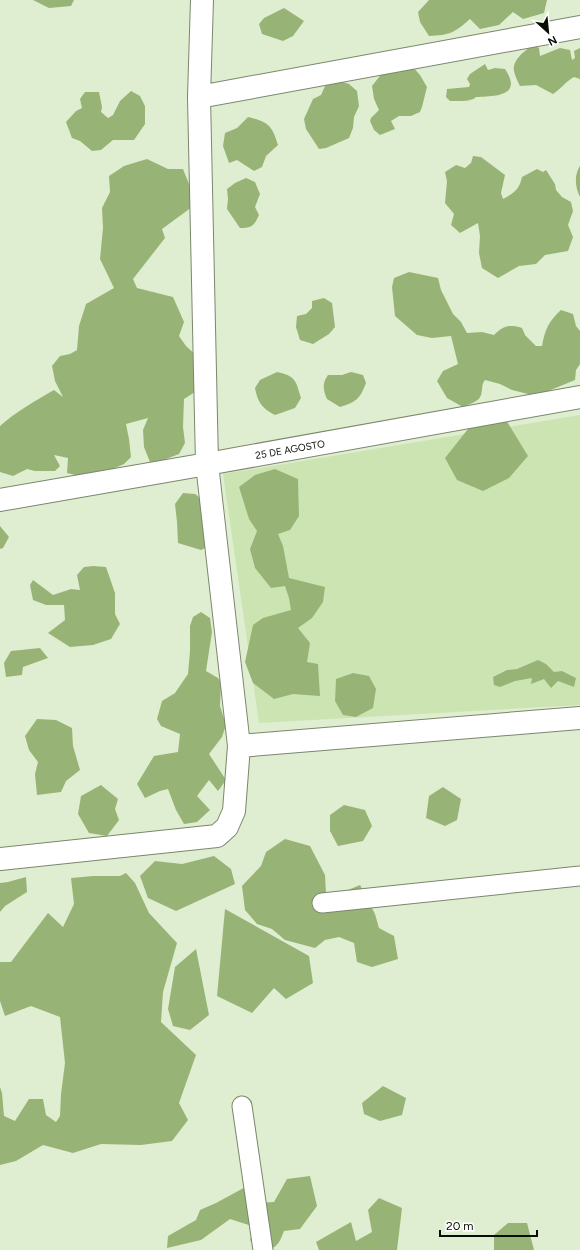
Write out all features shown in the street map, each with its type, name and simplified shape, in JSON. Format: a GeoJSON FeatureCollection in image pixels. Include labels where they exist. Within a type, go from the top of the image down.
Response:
{"type":"FeatureCollection","features":[{"type":"Feature","properties":{"kind":"street"},"geometry":{"type":"LineString","coordinates":[[0,859],[217,836],[227,827],[234,811],[239,746],[207,464],[200,97],[202,0]]}},
{"type":"Feature","properties":{"kind":"street"},"geometry":{"type":"LineString","coordinates":[[200,97],[580,27]]}},
{"type":"Feature","properties":{"kind":"street","name":"25 DE AGOSTO"},"geometry":{"type":"LineString","coordinates":[[0,500],[580,397]]}},
{"type":"Feature","properties":{"kind":"street"},"geometry":{"type":"LineString","coordinates":[[239,746],[580,718]]}},
{"type":"Feature","properties":{"kind":"lane"},"geometry":{"type":"LineString","coordinates":[[322,903],[580,876]]}},
{"type":"Feature","properties":{"kind":"lane"},"geometry":{"type":"LineString","coordinates":[[242,1106],[263,1250]]}},
{"type":"Feature","properties":{"kind":"green space"},"geometry":{"type":"Polygon","coordinates":[[[33,0],[74,0],[71,6],[49,8],[33,0]]]}},
{"type":"Feature","properties":{"kind":"green space"},"geometry":{"type":"Polygon","coordinates":[[[429,0],[547,0],[544,13],[523,19],[513,12],[499,25],[480,29],[470,19],[460,27],[447,34],[429,36],[420,22],[418,12],[429,0]]]}},
{"type":"Feature","properties":{"kind":"green space"},"geometry":{"type":"Polygon","coordinates":[[[284,8],[304,21],[293,36],[283,41],[262,34],[259,24],[264,18],[284,8]]]}},
{"type":"Feature","properties":{"kind":"green space"},"geometry":{"type":"Polygon","coordinates":[[[534,45],[539,48],[540,56],[560,48],[570,50],[572,60],[575,58],[574,51],[580,48],[580,79],[574,77],[553,94],[536,85],[520,86],[514,71],[515,63],[523,53],[534,45]]]}},
{"type":"Feature","properties":{"kind":"green space"},"geometry":{"type":"Polygon","coordinates":[[[410,64],[420,75],[427,87],[420,112],[411,116],[399,116],[391,121],[395,129],[380,135],[374,130],[370,121],[379,110],[374,99],[372,86],[386,68],[410,64]]]}},
{"type":"Feature","properties":{"kind":"green space"},"geometry":{"type":"Polygon","coordinates":[[[485,64],[488,70],[495,68],[505,69],[510,78],[511,85],[505,93],[460,101],[450,101],[446,97],[447,89],[469,87],[470,84],[467,79],[470,74],[485,64]]]}},
{"type":"Feature","properties":{"kind":"green space"},"geometry":{"type":"Polygon","coordinates":[[[335,80],[349,84],[357,91],[359,106],[354,117],[353,128],[349,138],[326,148],[319,149],[306,129],[304,119],[313,99],[321,95],[326,84],[335,80]]]}},
{"type":"Feature","properties":{"kind":"green space"},"geometry":{"type":"Polygon","coordinates":[[[131,91],[140,96],[145,106],[145,124],[134,140],[113,140],[101,150],[92,151],[80,141],[72,138],[66,122],[76,111],[82,108],[80,99],[85,92],[99,92],[102,107],[101,112],[108,118],[113,115],[120,101],[131,91]]]}},
{"type":"Feature","properties":{"kind":"green space"},"geometry":{"type":"Polygon","coordinates":[[[248,117],[268,125],[274,133],[278,145],[266,156],[262,167],[254,171],[237,160],[229,163],[223,146],[225,133],[237,128],[248,117]]]}},
{"type":"Feature","properties":{"kind":"green space"},"geometry":{"type":"Polygon","coordinates":[[[473,156],[481,157],[505,175],[501,193],[503,199],[516,191],[522,177],[537,169],[543,172],[546,170],[555,184],[556,190],[562,197],[571,202],[573,211],[568,225],[573,237],[568,251],[545,255],[536,264],[519,266],[498,278],[482,268],[479,253],[480,236],[478,223],[460,233],[451,225],[454,214],[445,203],[447,181],[445,172],[456,165],[465,168],[471,163],[473,156]]]}},
{"type":"Feature","properties":{"kind":"green space"},"geometry":{"type":"Polygon","coordinates":[[[147,159],[168,169],[183,169],[191,189],[192,207],[162,229],[165,238],[133,279],[137,288],[173,297],[184,322],[179,336],[186,346],[197,356],[195,392],[184,399],[183,427],[185,443],[179,454],[161,461],[150,462],[144,447],[143,430],[148,418],[126,424],[131,457],[124,464],[97,476],[84,477],[67,473],[68,458],[54,455],[60,466],[55,471],[35,471],[27,469],[13,476],[0,472],[0,426],[33,402],[54,390],[63,397],[55,381],[52,366],[60,356],[70,354],[77,350],[79,326],[86,304],[114,288],[100,259],[103,228],[102,208],[110,192],[109,176],[124,166],[147,159]]]}},
{"type":"Feature","properties":{"kind":"green space"},"geometry":{"type":"Polygon","coordinates":[[[580,166],[580,197],[576,181],[580,166]]]}},
{"type":"Feature","properties":{"kind":"green space"},"geometry":{"type":"Polygon","coordinates":[[[246,178],[255,182],[260,194],[255,207],[259,215],[256,222],[252,226],[240,228],[227,209],[227,189],[246,178]]]}},
{"type":"Feature","properties":{"kind":"green space"},"geometry":{"type":"Polygon","coordinates":[[[409,272],[438,278],[441,290],[453,314],[461,322],[467,333],[482,332],[494,335],[506,327],[517,327],[522,328],[525,335],[536,346],[542,346],[548,326],[557,314],[561,310],[573,314],[576,326],[580,331],[580,364],[576,370],[575,380],[536,396],[512,390],[500,384],[485,380],[480,397],[474,402],[463,407],[447,398],[437,381],[443,371],[458,364],[451,336],[432,338],[417,335],[395,316],[392,287],[394,278],[409,272]]]}},
{"type":"Feature","properties":{"kind":"green space"},"geometry":{"type":"Polygon","coordinates":[[[324,298],[332,303],[335,327],[329,334],[313,344],[300,340],[296,327],[297,316],[306,314],[312,308],[312,301],[324,298]]]}},
{"type":"Feature","properties":{"kind":"green space"},"geometry":{"type":"Polygon","coordinates":[[[277,372],[288,375],[294,380],[301,398],[295,408],[275,415],[261,404],[255,388],[260,380],[277,372]]]}},
{"type":"Feature","properties":{"kind":"green space"},"geometry":{"type":"Polygon","coordinates":[[[351,372],[363,375],[366,383],[362,393],[357,399],[340,407],[327,399],[324,384],[328,375],[342,375],[351,372]]]}},
{"type":"Feature","properties":{"kind":"green space"},"geometry":{"type":"Polygon","coordinates":[[[503,415],[528,456],[509,478],[483,491],[457,480],[445,458],[468,429],[503,415]]]}},
{"type":"Feature","properties":{"kind":"green space"},"geometry":{"type":"Polygon","coordinates":[[[580,415],[580,705],[259,723],[223,474],[580,415]]]}},
{"type":"Feature","properties":{"kind":"green space"},"geometry":{"type":"Polygon","coordinates":[[[275,469],[298,479],[299,516],[290,530],[278,534],[283,546],[289,578],[325,587],[323,602],[312,618],[298,628],[310,643],[307,662],[318,664],[320,696],[293,694],[274,699],[253,683],[245,662],[253,625],[263,618],[291,610],[285,586],[271,588],[255,568],[250,549],[257,531],[249,519],[239,487],[255,475],[275,469]]]}},
{"type":"Feature","properties":{"kind":"green space"},"geometry":{"type":"Polygon","coordinates":[[[183,493],[195,494],[219,512],[222,540],[201,550],[178,543],[175,504],[183,493]]]}},
{"type":"Feature","properties":{"kind":"green space"},"geometry":{"type":"Polygon","coordinates":[[[0,526],[9,537],[3,548],[0,549],[0,526]]]}},
{"type":"Feature","properties":{"kind":"green space"},"geometry":{"type":"Polygon","coordinates":[[[84,567],[106,567],[115,593],[115,614],[120,624],[111,639],[93,645],[70,647],[48,633],[65,620],[64,605],[46,605],[33,600],[30,585],[33,580],[53,595],[71,589],[80,590],[77,575],[84,567]]]}},
{"type":"Feature","properties":{"kind":"green space"},"geometry":{"type":"Polygon","coordinates":[[[201,612],[210,618],[212,632],[206,671],[218,678],[221,683],[220,706],[226,725],[222,737],[209,754],[226,780],[218,791],[209,780],[197,796],[210,810],[197,822],[184,824],[176,810],[168,789],[145,798],[137,784],[154,756],[178,752],[180,734],[161,726],[157,719],[162,701],[175,693],[188,674],[190,626],[193,617],[201,612]]]}},
{"type":"Feature","properties":{"kind":"green space"},"geometry":{"type":"Polygon","coordinates":[[[40,648],[48,658],[23,667],[22,675],[6,677],[4,663],[11,651],[40,648]]]}},
{"type":"Feature","properties":{"kind":"green space"},"geometry":{"type":"Polygon","coordinates":[[[538,660],[546,664],[554,672],[562,671],[576,678],[574,687],[558,681],[551,688],[544,679],[531,684],[532,678],[515,681],[500,687],[494,685],[493,677],[507,670],[517,669],[538,660]]]}},
{"type":"Feature","properties":{"kind":"green space"},"geometry":{"type":"Polygon","coordinates":[[[353,673],[369,676],[376,689],[373,708],[356,717],[343,715],[335,701],[336,679],[353,673]]]}},
{"type":"Feature","properties":{"kind":"green space"},"geometry":{"type":"Polygon","coordinates":[[[37,719],[56,720],[72,728],[73,746],[80,770],[66,781],[61,792],[37,795],[35,774],[38,762],[29,750],[25,736],[37,719]]]}},
{"type":"Feature","properties":{"kind":"green space"},"geometry":{"type":"Polygon","coordinates":[[[101,785],[118,799],[115,809],[119,820],[107,836],[89,833],[78,814],[81,796],[101,785]]]}},
{"type":"Feature","properties":{"kind":"green space"},"geometry":{"type":"Polygon","coordinates":[[[443,787],[461,799],[457,820],[445,826],[426,818],[429,796],[443,787]]]}},
{"type":"Feature","properties":{"kind":"green space"},"geometry":{"type":"Polygon","coordinates":[[[344,805],[365,810],[372,826],[363,841],[338,846],[330,831],[330,815],[344,805]]]}},
{"type":"Feature","properties":{"kind":"green space"},"geometry":{"type":"Polygon","coordinates":[[[285,839],[310,846],[325,875],[326,894],[334,896],[360,885],[375,914],[379,928],[394,936],[398,959],[372,967],[357,962],[354,943],[339,937],[325,940],[315,948],[285,940],[272,929],[257,924],[245,910],[242,886],[261,866],[266,852],[285,839]]]}},
{"type":"Feature","properties":{"kind":"green space"},"geometry":{"type":"Polygon","coordinates":[[[214,856],[231,869],[235,884],[176,911],[148,898],[140,876],[155,861],[182,864],[214,856]]]}},
{"type":"Feature","properties":{"kind":"green space"},"geometry":{"type":"Polygon","coordinates":[[[126,873],[135,883],[149,913],[177,943],[163,992],[161,1022],[196,1055],[179,1103],[188,1120],[172,1141],[141,1145],[101,1144],[73,1153],[43,1145],[16,1161],[0,1165],[0,1087],[4,1116],[15,1121],[29,1099],[43,1099],[46,1115],[56,1122],[60,1116],[65,1063],[60,1017],[31,1006],[5,1016],[0,1001],[0,962],[11,962],[48,913],[63,927],[74,904],[71,878],[120,876],[126,873]]]}},
{"type":"Feature","properties":{"kind":"green space"},"geometry":{"type":"Polygon","coordinates":[[[26,877],[27,892],[5,906],[0,912],[0,883],[26,877]]]}},
{"type":"Feature","properties":{"kind":"green space"},"geometry":{"type":"Polygon","coordinates":[[[225,909],[309,956],[313,983],[286,999],[274,988],[252,1013],[217,996],[225,909]]]}},
{"type":"Feature","properties":{"kind":"green space"},"geometry":{"type":"Polygon","coordinates":[[[196,949],[209,1015],[190,1030],[173,1026],[168,1009],[175,967],[196,949]]]}},
{"type":"Feature","properties":{"kind":"green space"},"geometry":{"type":"Polygon","coordinates":[[[383,1086],[406,1098],[402,1115],[380,1121],[364,1114],[362,1103],[383,1086]]]}},
{"type":"Feature","properties":{"kind":"green space"},"geometry":{"type":"Polygon","coordinates":[[[310,1176],[317,1206],[300,1229],[284,1231],[278,1244],[272,1248],[258,1250],[250,1240],[255,1227],[230,1219],[201,1240],[167,1248],[168,1236],[196,1220],[200,1210],[251,1184],[258,1203],[274,1202],[287,1179],[310,1176]]]}},
{"type":"Feature","properties":{"kind":"green space"},"geometry":{"type":"Polygon","coordinates":[[[379,1198],[402,1208],[397,1250],[319,1250],[316,1242],[351,1222],[356,1241],[372,1232],[368,1210],[379,1198]]]}},
{"type":"Feature","properties":{"kind":"green space"},"geometry":{"type":"Polygon","coordinates":[[[508,1223],[527,1223],[534,1250],[494,1250],[494,1235],[508,1223]]]}}]}
